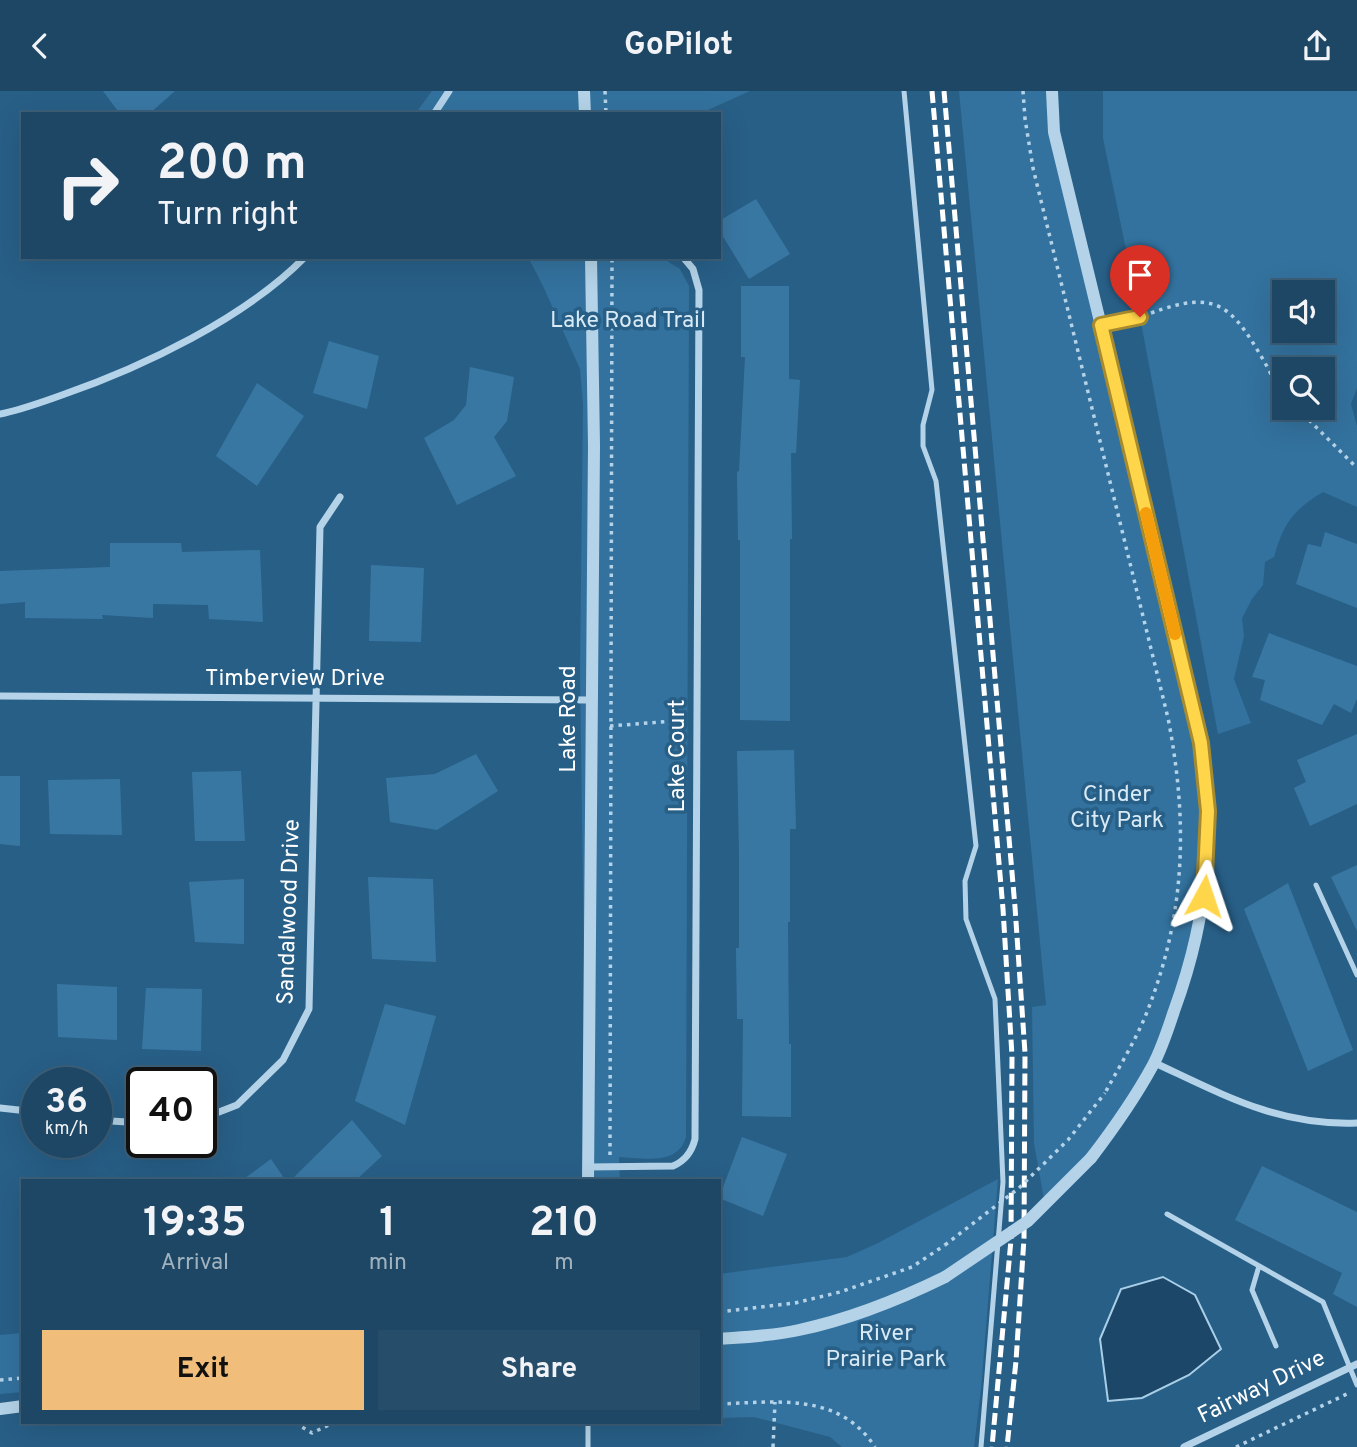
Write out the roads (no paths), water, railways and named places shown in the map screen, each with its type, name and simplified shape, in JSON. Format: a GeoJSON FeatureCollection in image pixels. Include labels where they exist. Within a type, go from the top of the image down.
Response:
{"type":"FeatureCollection","features":[{"type":"Feature","properties":{"kind":"street"},"geometry":{"type":"LineString","coordinates":[[435,112],[449,91]]}},
{"type":"Feature","properties":{"kind":"street"},"geometry":{"type":"LineString","coordinates":[[584,91],[585,112]]}},
{"type":"Feature","properties":{"kind":"street"},"geometry":{"type":"LineString","coordinates":[[721,1339],[797,1331],[876,1308],[946,1277],[1028,1221],[1091,1158],[1131,1103],[1155,1062],[1186,978],[1201,922],[1208,856],[1206,782],[1195,713],[1054,132],[1052,91]]}},
{"type":"Feature","properties":{"kind":"street"},"geometry":{"type":"LineString","coordinates":[[0,414],[143,364],[245,305],[288,274],[303,259]]}},
{"type":"Feature","properties":{"kind":"street","name":"Lake Road"},"geometry":{"type":"LineString","coordinates":[[588,1179],[594,446],[591,259]]}},
{"type":"Feature","properties":{"kind":"street","name":"Lake Court"},"geometry":{"type":"LineString","coordinates":[[589,1167],[673,1166],[681,1163],[687,1156],[695,1139],[699,290],[693,269],[685,259]]}},
{"type":"Feature","properties":{"kind":"street"},"geometry":{"type":"LineString","coordinates":[[1101,325],[1140,317]]}},
{"type":"Feature","properties":{"kind":"street","name":"Sandalwood Drive"},"geometry":{"type":"LineString","coordinates":[[217,1113],[237,1105],[283,1060],[309,1009],[320,527],[341,497]]}},
{"type":"Feature","properties":{"kind":"street","name":"Timberview Drive"},"geometry":{"type":"LineString","coordinates":[[0,696],[590,700]]}},
{"type":"Feature","properties":{"kind":"street"},"geometry":{"type":"LineString","coordinates":[[1155,1062],[1249,1106],[1290,1119],[1326,1124],[1357,1123]]}},
{"type":"Feature","properties":{"kind":"street"},"geometry":{"type":"LineString","coordinates":[[0,1108],[21,1110]]}},
{"type":"Feature","properties":{"kind":"street","name":"Fairway Drive"},"geometry":{"type":"LineString","coordinates":[[1184,1447],[1357,1364]]}},
{"type":"Feature","properties":{"kind":"street"},"geometry":{"type":"LineString","coordinates":[[0,1409],[21,1406]]}},
{"type":"Feature","properties":{"kind":"lane"},"geometry":{"type":"LineString","coordinates":[[904,91],[932,390],[923,425],[923,446],[936,481],[976,846],[965,881],[966,919],[995,999],[1003,1182],[981,1447]]}},
{"type":"Feature","properties":{"kind":"lane"},"geometry":{"type":"LineString","coordinates":[[1316,885],[1357,975]]}},
{"type":"Feature","properties":{"kind":"lane"},"geometry":{"type":"LineString","coordinates":[[1167,1214],[1323,1302],[1357,1387]]}},
{"type":"Feature","properties":{"kind":"lane"},"geometry":{"type":"LineString","coordinates":[[1259,1266],[1252,1290],[1276,1346]]}},
{"type":"Feature","properties":{"kind":"lane"},"geometry":{"type":"LineString","coordinates":[[588,1424],[588,1447]]}},
{"type":"Feature","properties":{"kind":"railway"},"geometry":{"type":"LineString","coordinates":[[932,91],[1003,909],[1012,1056],[1011,1240],[992,1447]]}},
{"type":"Feature","properties":{"kind":"railway"},"geometry":{"type":"LineString","coordinates":[[944,91],[1015,907],[1025,1053],[1024,1238],[1007,1447]]}},
{"type":"Feature","properties":{"kind":"park label","name":"Lake Road Trail"},"geometry":{"type":"Point","coordinates":[628,321]}},
{"type":"Feature","properties":{"kind":"park label","name":"Cinder City Park"},"geometry":{"type":"Point","coordinates":[1117,808]}},
{"type":"Feature","properties":{"kind":"park label","name":"River Prairie Park"},"geometry":{"type":"Point","coordinates":[886,1347]}}]}
